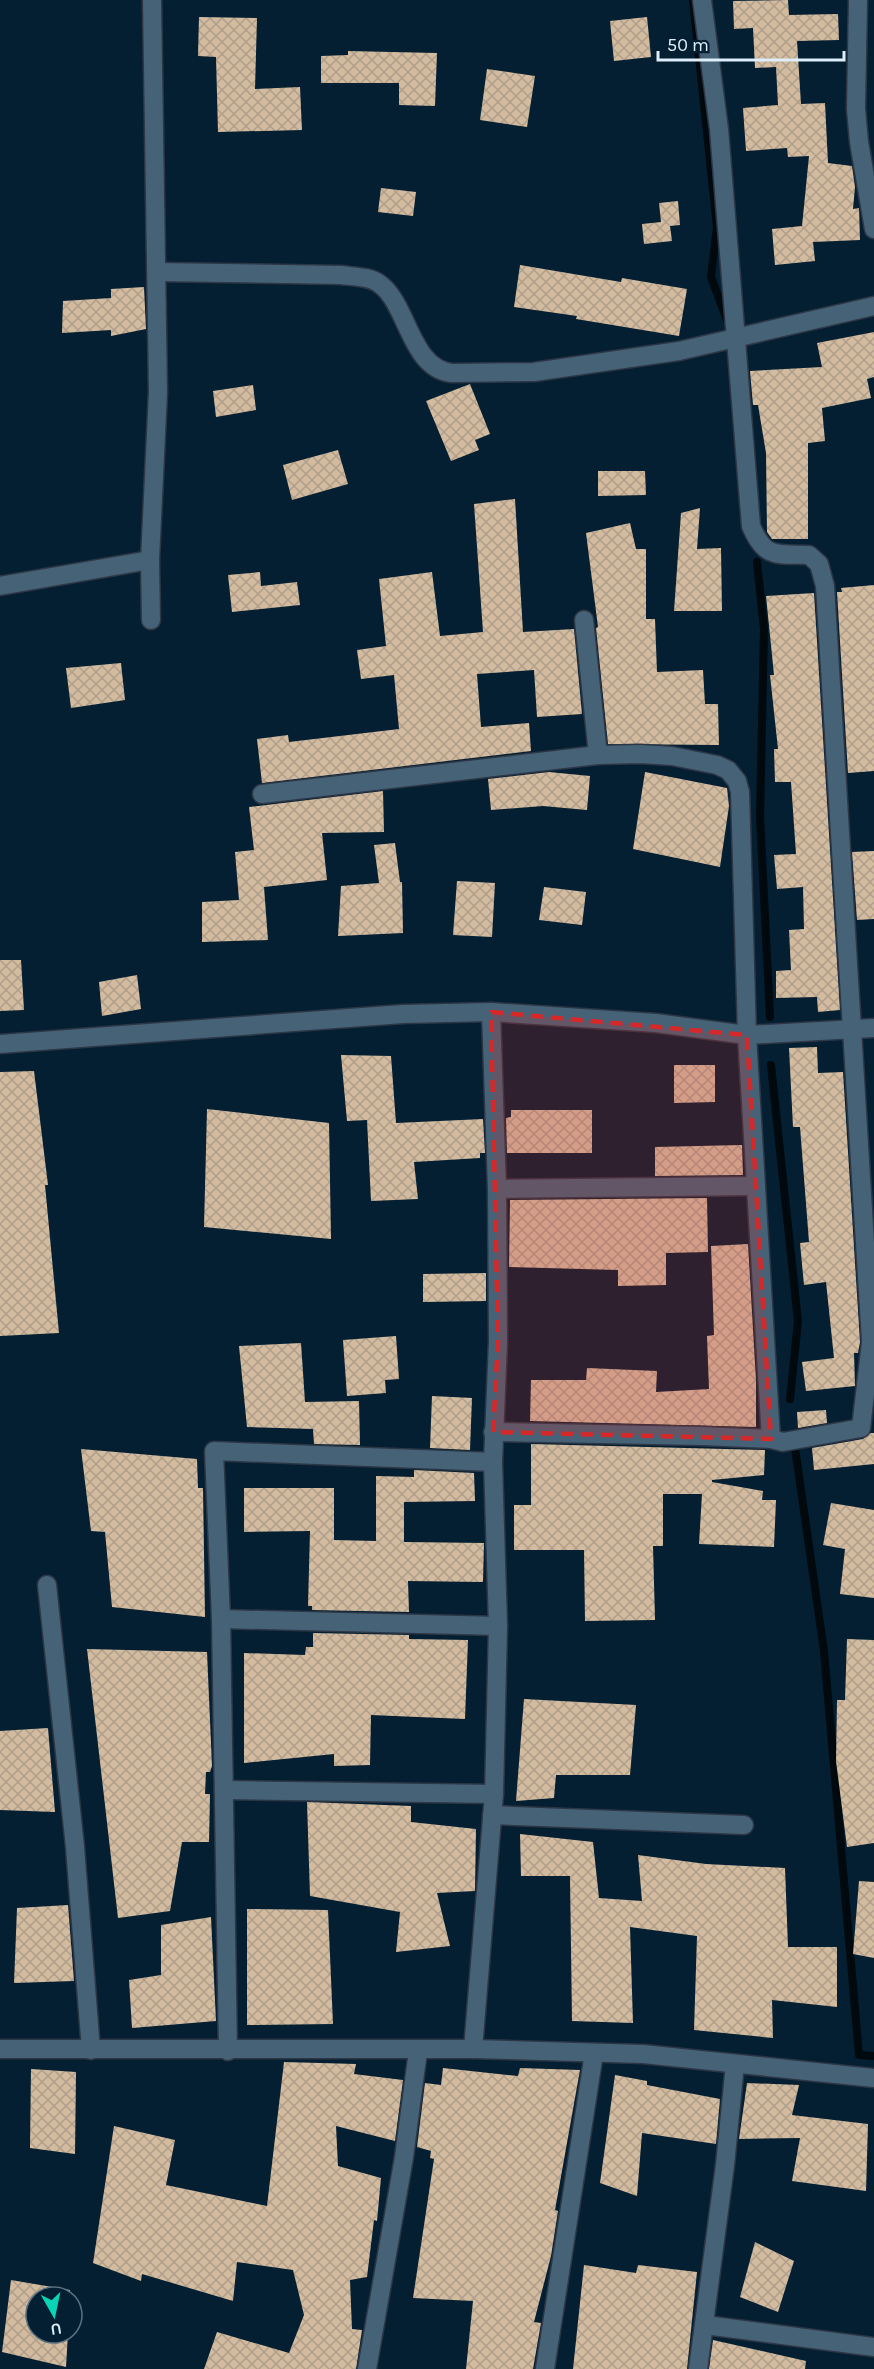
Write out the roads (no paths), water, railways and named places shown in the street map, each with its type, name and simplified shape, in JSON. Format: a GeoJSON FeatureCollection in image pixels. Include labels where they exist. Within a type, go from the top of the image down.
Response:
{"type":"FeatureCollection","features":[{"type":"Feature","properties":{"kind":"street"},"geometry":{"type":"LineString","coordinates":[[151,620],[150,560],[158,392],[152,0]]}},
{"type":"Feature","properties":{"kind":"street"},"geometry":{"type":"LineString","coordinates":[[493,1432],[771,1439],[783,1442],[861,1428],[872,1342],[825,586],[819,564],[809,555],[772,553],[759,546],[751,526],[730,340],[719,129],[702,0]]}},
{"type":"Feature","properties":{"kind":"street"},"geometry":{"type":"LineString","coordinates":[[858,0],[855,75],[859,142],[874,229]]}},
{"type":"Feature","properties":{"kind":"street"},"geometry":{"type":"LineString","coordinates":[[157,272],[340,275],[369,279],[381,285],[393,300],[405,326],[427,359],[441,372],[534,372],[679,351],[874,306]]}},
{"type":"Feature","properties":{"kind":"street"},"geometry":{"type":"LineString","coordinates":[[0,586],[150,560]]}},
{"type":"Feature","properties":{"kind":"street"},"geometry":{"type":"LineString","coordinates":[[584,620],[598,755]]}},
{"type":"Feature","properties":{"kind":"street"},"geometry":{"type":"LineString","coordinates":[[262,794],[598,755],[672,756],[717,765],[728,770],[737,781],[740,792],[747,1035],[771,1439]]}},
{"type":"Feature","properties":{"kind":"street"},"geometry":{"type":"LineString","coordinates":[[0,1044],[391,1015],[491,1012],[656,1023],[747,1035],[874,1028]]}},
{"type":"Feature","properties":{"kind":"street"},"geometry":{"type":"LineString","coordinates":[[473,2049],[494,1794],[498,1626],[493,1462],[498,1341],[497,1189],[491,1012]]}},
{"type":"Feature","properties":{"kind":"street"},"geometry":{"type":"LineString","coordinates":[[497,1189],[756,1186]]}},
{"type":"Feature","properties":{"kind":"street"},"geometry":{"type":"LineString","coordinates":[[228,2051],[221,1619],[214,1451],[493,1462]]}},
{"type":"Feature","properties":{"kind":"street"},"geometry":{"type":"LineString","coordinates":[[47,1585],[75,1847],[91,2050]]}},
{"type":"Feature","properties":{"kind":"street"},"geometry":{"type":"LineString","coordinates":[[221,1619],[498,1626]]}},
{"type":"Feature","properties":{"kind":"street"},"geometry":{"type":"LineString","coordinates":[[224,1790],[494,1794]]}},
{"type":"Feature","properties":{"kind":"street"},"geometry":{"type":"LineString","coordinates":[[492,1815],[744,1826]]}},
{"type":"Feature","properties":{"kind":"street"},"geometry":{"type":"LineString","coordinates":[[0,2049],[228,2051],[473,2049],[594,2053],[698,2058],[874,2078]]}},
{"type":"Feature","properties":{"kind":"street"},"geometry":{"type":"LineString","coordinates":[[367,2369],[404,2157],[418,2051]]}},
{"type":"Feature","properties":{"kind":"street"},"geometry":{"type":"LineString","coordinates":[[545,2369],[594,2053]]}},
{"type":"Feature","properties":{"kind":"street"},"geometry":{"type":"LineString","coordinates":[[698,2369],[735,2064]]}},
{"type":"Feature","properties":{"kind":"street"},"geometry":{"type":"LineString","coordinates":[[705,2325],[874,2347]]}},
{"type":"Feature","properties":{"kind":"waterway"},"geometry":{"type":"LineString","coordinates":[[693,0],[717,227],[711,277],[727,320]]}},
{"type":"Feature","properties":{"kind":"waterway"},"geometry":{"type":"LineString","coordinates":[[757,562],[764,629],[760,816],[770,1017]]}},
{"type":"Feature","properties":{"kind":"waterway"},"geometry":{"type":"LineString","coordinates":[[771,1065],[798,1321],[790,1399]]}},
{"type":"Feature","properties":{"kind":"waterway"},"geometry":{"type":"LineString","coordinates":[[795,1448],[824,1651],[859,2055],[874,2056]]}}]}
